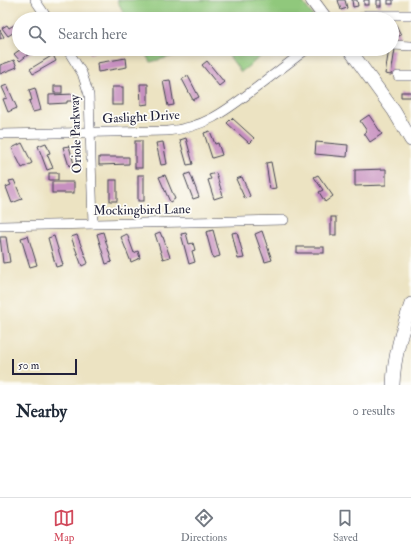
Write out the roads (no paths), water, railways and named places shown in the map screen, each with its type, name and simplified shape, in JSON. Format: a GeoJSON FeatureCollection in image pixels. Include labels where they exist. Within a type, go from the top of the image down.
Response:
{"type":"FeatureCollection","features":[{"type":"Feature","properties":{"kind":"main road"},"geometry":{"type":"LineString","coordinates":[[312,0],[321,12]]}},
{"type":"Feature","properties":{"kind":"main road"},"geometry":{"type":"LineString","coordinates":[[358,56],[394,110],[411,140]]}},
{"type":"Feature","properties":{"kind":"main road"},"geometry":{"type":"LineString","coordinates":[[393,385],[396,354],[401,333],[411,304]]}},
{"type":"Feature","properties":{"kind":"street"},"geometry":{"type":"LineString","coordinates":[[36,0],[44,12]]}},
{"type":"Feature","properties":{"kind":"street"},"geometry":{"type":"LineString","coordinates":[[399,15],[411,15]]}},
{"type":"Feature","properties":{"kind":"street"},"geometry":{"type":"LineString","coordinates":[[399,45],[411,46]]}},
{"type":"Feature","properties":{"kind":"street","name":"Oriole Parkway"},"geometry":{"type":"LineString","coordinates":[[71,56],[82,73],[89,99],[92,224]]}},
{"type":"Feature","properties":{"kind":"street","name":"Gaslight Drive"},"geometry":{"type":"LineString","coordinates":[[0,134],[171,130],[186,128],[204,122],[224,112],[299,56]]}},
{"type":"Feature","properties":{"kind":"street"},"geometry":{"type":"LineString","coordinates":[[398,76],[411,76]]}},
{"type":"Feature","properties":{"kind":"street","name":"Mockingbird Lane"},"geometry":{"type":"LineString","coordinates":[[0,226],[284,220]]}}]}
